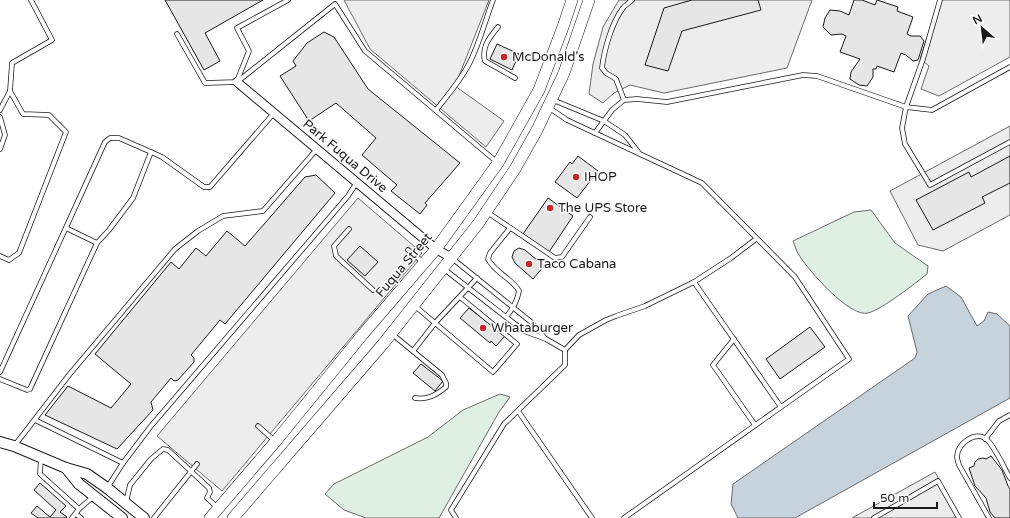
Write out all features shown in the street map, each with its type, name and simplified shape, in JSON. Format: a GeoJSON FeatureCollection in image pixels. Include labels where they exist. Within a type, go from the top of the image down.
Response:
{"type":"FeatureCollection","features":[{"type":"Feature","properties":{"kind":"main road","name":"Fuqua Street"},"geometry":{"type":"LineString","coordinates":[[210,518],[276,441],[363,334],[436,249],[498,163],[539,90],[572,0]]}},
{"type":"Feature","properties":{"kind":"main road"},"geometry":{"type":"LineString","coordinates":[[233,518],[392,334],[487,212],[515,169],[537,130],[564,72],[589,1]]}},
{"type":"Feature","properties":{"kind":"main road"},"geometry":{"type":"LineString","coordinates":[[533,100],[550,103]]}},
{"type":"Feature","properties":{"kind":"main road"},"geometry":{"type":"LineString","coordinates":[[498,163],[515,169]]}},
{"type":"Feature","properties":{"kind":"main road"},"geometry":{"type":"LineString","coordinates":[[276,441],[290,452]]}},
{"type":"Feature","properties":{"kind":"street","name":"Park Fuqua Drive"},"geometry":{"type":"LineString","coordinates":[[237,82],[436,249],[452,258]]}},
{"type":"Feature","properties":{"kind":"street","name":"Park Fuqua Drive"},"geometry":{"type":"LineString","coordinates":[[436,249],[444,269]]}},
{"type":"Feature","properties":{"kind":"street"},"geometry":{"type":"LineString","coordinates":[[0,442],[42,457],[66,468],[87,474],[144,518]]}},
{"type":"Feature","properties":{"kind":"street"},"geometry":{"type":"LineString","coordinates":[[66,468],[79,484],[122,518]]}},
{"type":"Feature","properties":{"kind":"lane"},"geometry":{"type":"LineString","coordinates":[[0,110],[10,91],[12,63],[52,40],[31,0]]}},
{"type":"Feature","properties":{"kind":"lane"},"geometry":{"type":"LineString","coordinates":[[237,82],[249,51],[237,28],[288,0]]}},
{"type":"Feature","properties":{"kind":"lane"},"geometry":{"type":"LineString","coordinates":[[436,110],[460,80],[470,63],[492,0]]}},
{"type":"Feature","properties":{"kind":"lane"},"geometry":{"type":"LineString","coordinates":[[624,100],[616,79],[606,74],[602,68],[603,57],[613,28],[623,8],[632,0]]}},
{"type":"Feature","properties":{"kind":"lane"},"geometry":{"type":"LineString","coordinates":[[940,0],[923,60],[906,107],[902,128],[905,144],[930,185],[1010,142]]}},
{"type":"Feature","properties":{"kind":"lane"},"geometry":{"type":"LineString","coordinates":[[177,34],[205,83],[237,82],[334,2],[365,51],[498,163]]}},
{"type":"Feature","properties":{"kind":"lane"},"geometry":{"type":"LineString","coordinates":[[498,27],[489,38],[484,48],[485,61],[515,78]]}},
{"type":"Feature","properties":{"kind":"lane"},"geometry":{"type":"LineString","coordinates":[[596,133],[612,110],[624,100],[637,99],[667,102],[803,75],[817,76],[906,107],[932,110],[1010,67]]}},
{"type":"Feature","properties":{"kind":"lane"},"geometry":{"type":"LineString","coordinates":[[0,256],[9,260],[19,253],[66,132],[49,115],[23,114],[10,91]]}},
{"type":"Feature","properties":{"kind":"lane"},"geometry":{"type":"LineString","coordinates":[[550,103],[604,121],[625,134],[640,155]]}},
{"type":"Feature","properties":{"kind":"lane"},"geometry":{"type":"LineString","coordinates":[[550,103],[567,120],[702,183],[795,277],[849,359],[624,518]]}},
{"type":"Feature","properties":{"kind":"lane"},"geometry":{"type":"LineString","coordinates":[[0,372],[105,142],[110,138],[119,138],[162,157],[206,188],[210,187],[274,112]]}},
{"type":"Feature","properties":{"kind":"lane"},"geometry":{"type":"LineString","coordinates":[[0,117],[5,135],[0,149]]}},
{"type":"Feature","properties":{"kind":"lane"},"geometry":{"type":"LineString","coordinates":[[14,446],[69,376],[175,249],[198,231],[223,216],[263,211],[317,149]]}},
{"type":"Feature","properties":{"kind":"lane"},"geometry":{"type":"LineString","coordinates":[[0,379],[27,390],[30,389],[97,243],[109,230],[133,198],[151,152]]}},
{"type":"Feature","properties":{"kind":"lane"},"geometry":{"type":"LineString","coordinates":[[107,488],[123,463],[151,426],[348,196],[357,182]]}},
{"type":"Feature","properties":{"kind":"lane"},"geometry":{"type":"LineString","coordinates":[[487,212],[555,258],[562,257],[590,217]]}},
{"type":"Feature","properties":{"kind":"lane"},"geometry":{"type":"LineString","coordinates":[[66,228],[97,243]]}},
{"type":"Feature","properties":{"kind":"lane"},"geometry":{"type":"LineString","coordinates":[[506,317],[518,300],[519,291],[516,284],[491,265],[488,259],[490,253],[510,228]]}},
{"type":"Feature","properties":{"kind":"lane"},"geometry":{"type":"LineString","coordinates":[[349,229],[334,246],[336,256],[373,290]]}},
{"type":"Feature","properties":{"kind":"lane"},"geometry":{"type":"LineString","coordinates":[[456,518],[451,510],[504,424],[565,365],[565,350],[579,335],[606,320],[645,306],[694,282],[731,258],[756,238]]}},
{"type":"Feature","properties":{"kind":"lane"},"geometry":{"type":"LineString","coordinates":[[408,250],[424,263]]}},
{"type":"Feature","properties":{"kind":"lane","name":"Park Fuqua Drive"},"geometry":{"type":"LineString","coordinates":[[452,258],[536,328],[546,339]]}},
{"type":"Feature","properties":{"kind":"lane","name":"Park Fuqua Drive"},"geometry":{"type":"LineString","coordinates":[[444,269],[524,331],[546,339]]}},
{"type":"Feature","properties":{"kind":"lane"},"geometry":{"type":"LineString","coordinates":[[413,351],[435,323],[477,278]]}},
{"type":"Feature","properties":{"kind":"lane"},"geometry":{"type":"LineString","coordinates":[[694,282],[782,407]]}},
{"type":"Feature","properties":{"kind":"lane"},"geometry":{"type":"LineString","coordinates":[[414,306],[493,372],[517,344],[460,297]]}},
{"type":"Feature","properties":{"kind":"lane"},"geometry":{"type":"LineString","coordinates":[[392,334],[442,375],[446,383],[446,387],[429,398],[415,398]]}},
{"type":"Feature","properties":{"kind":"lane"},"geometry":{"type":"LineString","coordinates":[[546,339],[565,350]]}},
{"type":"Feature","properties":{"kind":"lane"},"geometry":{"type":"LineString","coordinates":[[734,339],[713,365],[755,425]]}},
{"type":"Feature","properties":{"kind":"lane"},"geometry":{"type":"LineString","coordinates":[[518,411],[592,518]]}},
{"type":"Feature","properties":{"kind":"lane"},"geometry":{"type":"LineString","coordinates":[[985,439],[999,421],[1010,415]]}},
{"type":"Feature","properties":{"kind":"lane"},"geometry":{"type":"LineString","coordinates":[[35,420],[123,463]]}},
{"type":"Feature","properties":{"kind":"lane"},"geometry":{"type":"LineString","coordinates":[[258,426],[276,441]]}},
{"type":"Feature","properties":{"kind":"lane"},"geometry":{"type":"LineString","coordinates":[[989,518],[959,465],[957,456],[960,446],[968,439],[978,436],[985,439],[992,445],[1010,478]]}},
{"type":"Feature","properties":{"kind":"lane"},"geometry":{"type":"LineString","coordinates":[[126,503],[130,485],[151,458],[163,449],[168,450],[209,488],[210,492],[207,498],[219,508]]}},
{"type":"Feature","properties":{"kind":"lane"},"geometry":{"type":"LineString","coordinates":[[42,457],[40,474],[79,509]]}},
{"type":"Feature","properties":{"kind":"lane"},"geometry":{"type":"LineString","coordinates":[[154,518],[197,464]]}},
{"type":"Feature","properties":{"kind":"lane"},"geometry":{"type":"LineString","coordinates":[[874,518],[938,482],[959,518]]}},
{"type":"Feature","properties":{"kind":"lane"},"geometry":{"type":"LineString","coordinates":[[72,518],[79,509],[94,496]]}},
{"type":"Feature","properties":{"kind":"lane"},"geometry":{"type":"LineString","coordinates":[[76,514],[81,518]]}},
{"type":"Feature","properties":{"kind":"green space"},"geometry":{"type":"Polygon","coordinates":[[[871,210],[895,243],[928,266],[927,274],[890,302],[874,311],[860,313],[830,292],[804,262],[797,252],[793,241],[854,212],[871,210]]]}},
{"type":"Feature","properties":{"kind":"green space"},"geometry":{"type":"Polygon","coordinates":[[[500,394],[510,397],[499,412],[439,518],[366,518],[344,510],[325,494],[334,484],[428,437],[463,410],[500,394]]]}},
{"type":"Feature","properties":{"kind":"shaded area"},"geometry":{"type":"Polygon","coordinates":[[[344,0],[489,0],[455,86],[504,121],[486,147],[370,49],[344,0]]]}},
{"type":"Feature","properties":{"kind":"shaded area"},"geometry":{"type":"Polygon","coordinates":[[[619,0],[812,0],[787,68],[664,93],[630,85],[614,93],[603,103],[589,94],[593,64],[603,27],[619,0]]]}},
{"type":"Feature","properties":{"kind":"shaded area"},"geometry":{"type":"Polygon","coordinates":[[[939,0],[1010,0],[1010,57],[939,96],[921,89],[929,66],[920,59],[939,0]]]}},
{"type":"Feature","properties":{"kind":"shaded area"},"geometry":{"type":"Polygon","coordinates":[[[1010,126],[1010,215],[943,251],[918,245],[890,191],[1010,126]]]}},
{"type":"Feature","properties":{"kind":"shaded area"},"geometry":{"type":"Polygon","coordinates":[[[358,198],[422,253],[222,491],[157,436],[358,198]]]}},
{"type":"Feature","properties":{"kind":"shaded area"},"geometry":{"type":"Polygon","coordinates":[[[946,286],[961,297],[977,326],[984,321],[988,312],[997,314],[1010,326],[1010,398],[795,518],[738,518],[731,504],[733,484],[915,358],[917,352],[908,316],[928,294],[946,286]]]}},
{"type":"Feature","properties":{"kind":"shaded area"},"geometry":{"type":"Polygon","coordinates":[[[935,472],[961,518],[852,518],[935,472]]]}},
{"type":"Feature","properties":{"kind":"building"},"geometry":{"type":"Polygon","coordinates":[[[165,0],[263,0],[205,33],[220,61],[204,70],[165,0]]]}},
{"type":"Feature","properties":{"kind":"building"},"geometry":{"type":"Polygon","coordinates":[[[692,0],[758,0],[761,10],[682,31],[668,71],[645,65],[664,8],[692,0]]]}},
{"type":"Feature","properties":{"kind":"building"},"geometry":{"type":"Polygon","coordinates":[[[854,0],[862,0],[875,5],[877,0],[898,7],[897,11],[913,17],[907,34],[911,36],[920,36],[924,41],[918,60],[913,61],[901,53],[894,72],[877,66],[876,69],[873,69],[873,77],[867,86],[859,85],[850,79],[851,72],[860,59],[840,52],[846,36],[842,34],[831,35],[823,27],[825,18],[830,10],[840,11],[849,15],[854,0]]]}},
{"type":"Feature","properties":{"kind":"building"},"geometry":{"type":"Polygon","coordinates":[[[324,32],[334,37],[368,89],[460,163],[425,203],[427,205],[420,214],[391,191],[397,185],[362,155],[376,138],[336,103],[309,121],[280,76],[296,66],[293,61],[307,43],[324,32]]]}},
{"type":"Feature","properties":{"kind":"building","name":"McDonald's"},"geometry":{"type":"Polygon","coordinates":[[[497,44],[519,54],[512,70],[490,59],[497,44]]]}},
{"type":"Feature","properties":{"kind":"building","name":"IHOP"},"geometry":{"type":"Polygon","coordinates":[[[578,156],[598,171],[577,198],[555,182],[570,162],[572,164],[578,156]]]}},
{"type":"Feature","properties":{"kind":"building"},"geometry":{"type":"Polygon","coordinates":[[[1010,156],[1010,183],[982,197],[985,203],[933,230],[916,200],[969,172],[971,177],[1010,156]]]}},
{"type":"Feature","properties":{"kind":"building"},"geometry":{"type":"Polygon","coordinates":[[[316,175],[335,193],[225,324],[220,320],[191,355],[194,358],[194,362],[178,380],[174,381],[171,378],[151,402],[153,410],[117,449],[45,415],[68,386],[111,408],[131,384],[95,354],[171,262],[179,269],[196,248],[206,256],[227,231],[245,246],[305,177],[316,175]]]}},
{"type":"Feature","properties":{"kind":"building"},"geometry":{"type":"Polygon","coordinates":[[[548,198],[573,216],[549,252],[523,234],[548,198]]]}},
{"type":"Feature","properties":{"kind":"building"},"geometry":{"type":"Polygon","coordinates":[[[360,246],[378,262],[365,276],[347,260],[360,246]]]}},
{"type":"Feature","properties":{"kind":"building","name":"Taco Cabana"},"geometry":{"type":"Polygon","coordinates":[[[519,248],[525,250],[544,266],[533,279],[515,263],[512,257],[514,251],[519,248]]]}},
{"type":"Feature","properties":{"kind":"building","name":"Whataburger"},"geometry":{"type":"Polygon","coordinates":[[[469,308],[505,336],[496,346],[491,341],[490,343],[460,318],[469,308]]]}},
{"type":"Feature","properties":{"kind":"building"},"geometry":{"type":"Polygon","coordinates":[[[810,327],[825,347],[780,379],[766,359],[810,327]]]}},
{"type":"Feature","properties":{"kind":"building"},"geometry":{"type":"Polygon","coordinates":[[[421,364],[443,381],[435,391],[413,373],[421,364]]]}},
{"type":"Feature","properties":{"kind":"building"},"geometry":{"type":"Polygon","coordinates":[[[991,456],[1002,470],[1010,489],[1010,518],[995,518],[990,512],[986,498],[975,486],[969,468],[974,466],[978,459],[986,459],[991,456]]]}},
{"type":"Feature","properties":{"kind":"building"},"geometry":{"type":"Polygon","coordinates":[[[40,483],[66,506],[60,512],[67,517],[66,518],[38,518],[31,513],[37,506],[50,517],[56,510],[34,490],[40,483]]]}},
{"type":"Feature","properties":{"kind":"place","name":"McDonald's"},"geometry":{"type":"Point","coordinates":[504,57]}},
{"type":"Feature","properties":{"kind":"place","name":"IHOP"},"geometry":{"type":"Point","coordinates":[576,177]}},
{"type":"Feature","properties":{"kind":"place","name":"The UPS Store"},"geometry":{"type":"Point","coordinates":[550,208]}},
{"type":"Feature","properties":{"kind":"place","name":"Taco Cabana"},"geometry":{"type":"Point","coordinates":[529,264]}},
{"type":"Feature","properties":{"kind":"place","name":"Whataburger"},"geometry":{"type":"Point","coordinates":[483,328]}}]}
